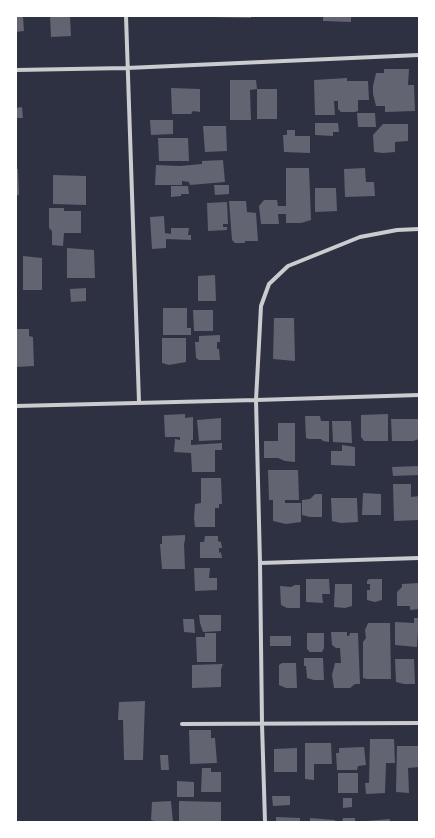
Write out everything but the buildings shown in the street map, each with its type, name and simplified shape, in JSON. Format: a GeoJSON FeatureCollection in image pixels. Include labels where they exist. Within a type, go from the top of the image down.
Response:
{"type":"FeatureCollection","features":[{"type":"Feature","properties":{"kind":"street"},"geometry":{"type":"LineString","coordinates":[[126,16],[139,402]]}},
{"type":"Feature","properties":{"kind":"street"},"geometry":{"type":"LineString","coordinates":[[16,70],[127,68],[419,55]]}},
{"type":"Feature","properties":{"kind":"street"},"geometry":{"type":"LineString","coordinates":[[265,822],[256,400],[261,306],[269,284],[288,266],[360,238],[397,230],[419,229]]}},
{"type":"Feature","properties":{"kind":"street"},"geometry":{"type":"LineString","coordinates":[[16,406],[419,395]]}},
{"type":"Feature","properties":{"kind":"street"},"geometry":{"type":"LineString","coordinates":[[260,562],[419,558]]}},
{"type":"Feature","properties":{"kind":"street"},"geometry":{"type":"LineString","coordinates":[[182,724],[419,723]]}}]}
